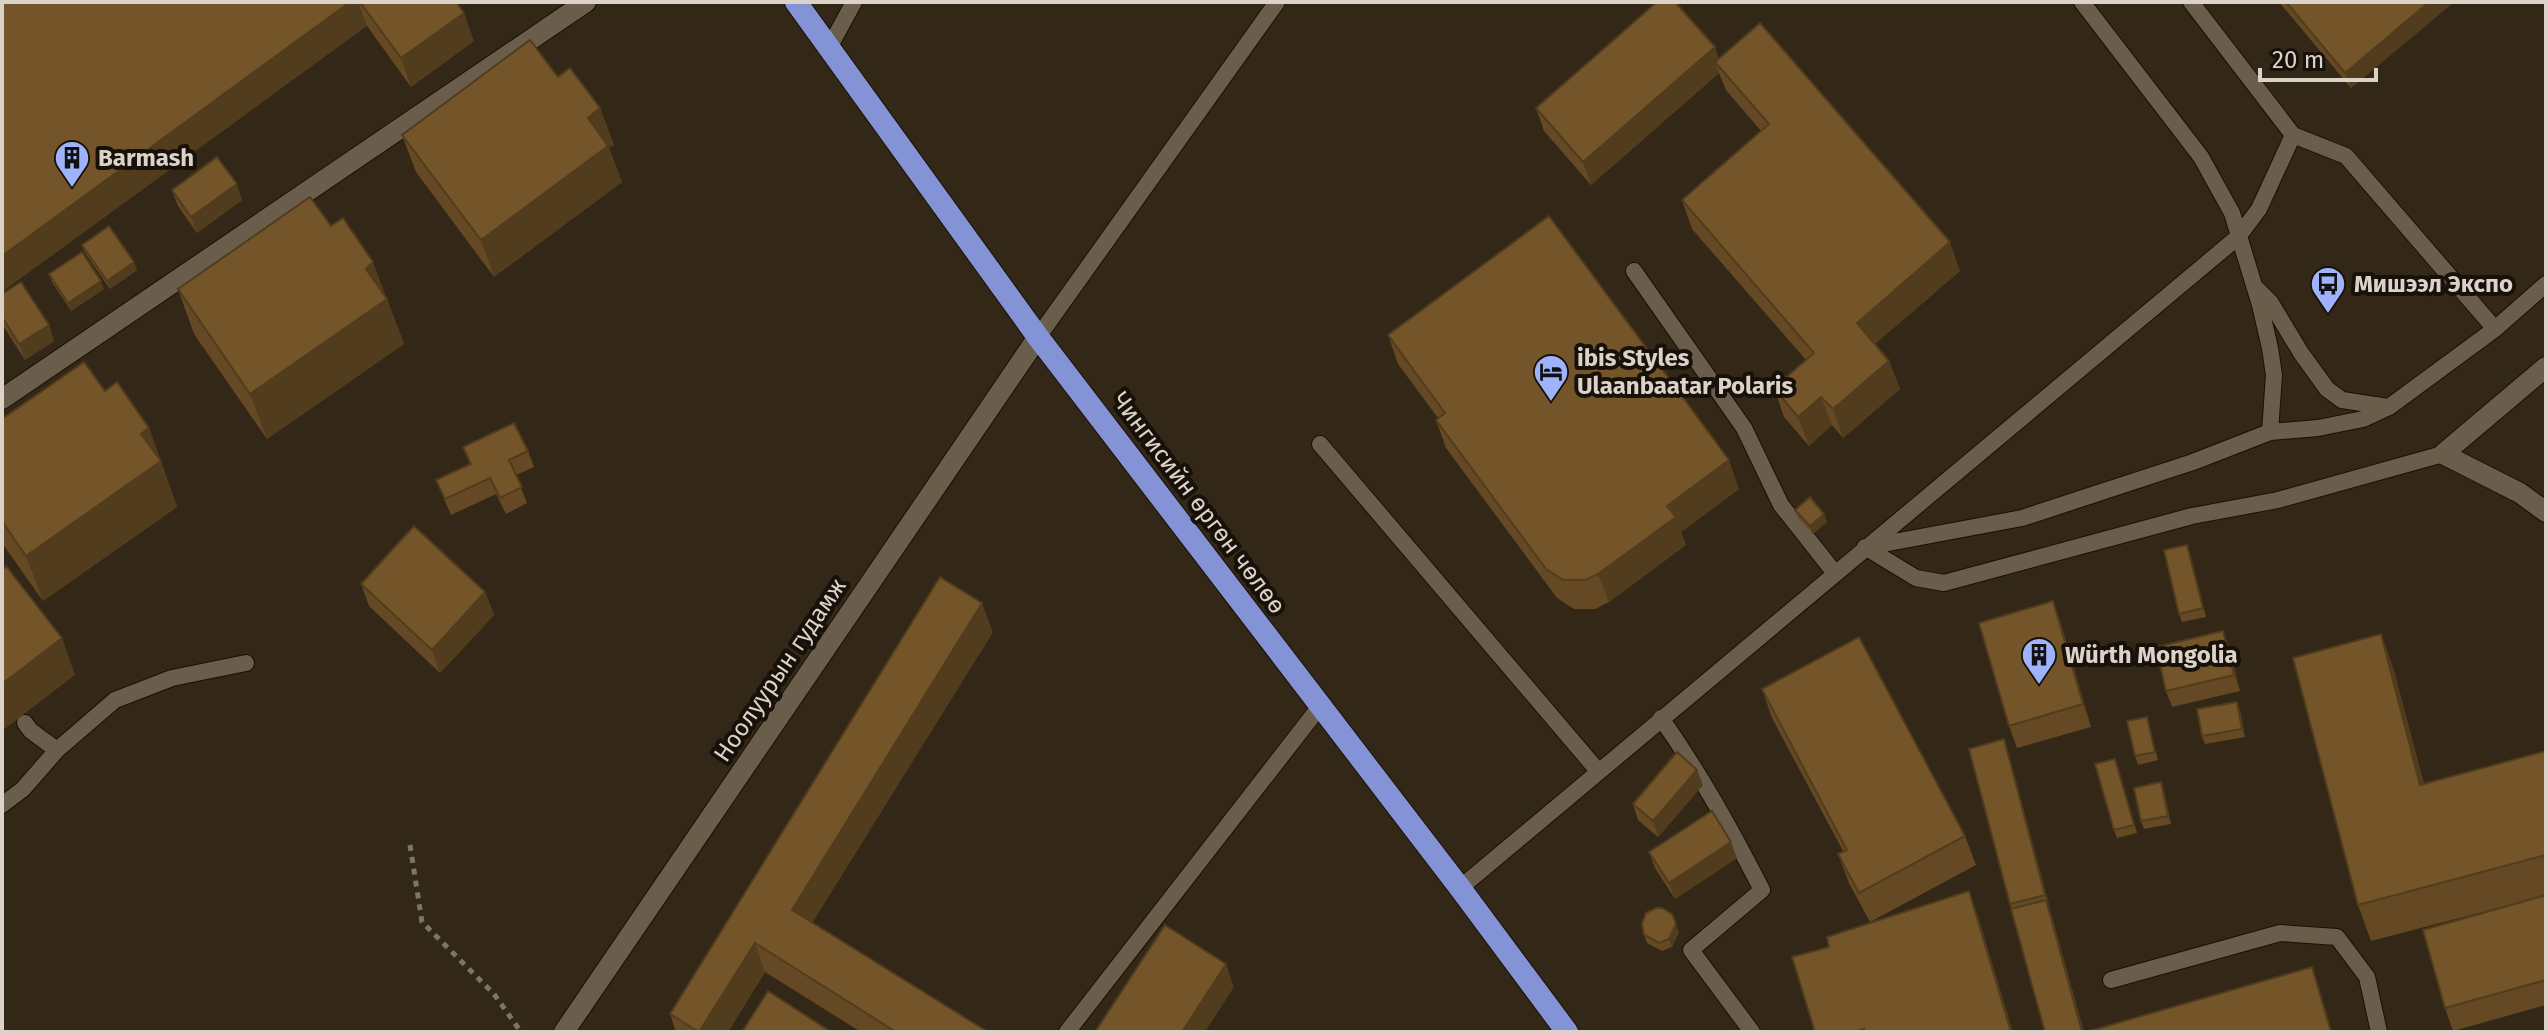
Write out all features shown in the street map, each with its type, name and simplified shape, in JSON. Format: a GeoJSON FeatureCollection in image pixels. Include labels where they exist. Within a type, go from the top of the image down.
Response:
{"type":"FeatureCollection","features":[{"type":"Feature","properties":{"kind":"highway","name":"Чингисийн өргөн чөлөө"},"geometry":{"type":"LineString","coordinates":[[796,2],[1038,337],[1567,1032]]}},
{"type":"Feature","properties":{"kind":"street"},"geometry":{"type":"LineString","coordinates":[[2,399],[586,2]]}},
{"type":"Feature","properties":{"kind":"street","name":"Ноолуурын гудамж"},"geometry":{"type":"LineString","coordinates":[[564,1032],[1038,337]]}},
{"type":"Feature","properties":{"kind":"street"},"geometry":{"type":"LineString","coordinates":[[2546,367],[2443,454],[2520,493],[2546,512]]}},
{"type":"Feature","properties":{"kind":"lane"},"geometry":{"type":"LineString","coordinates":[[830,46],[854,2]]}},
{"type":"Feature","properties":{"kind":"lane"},"geometry":{"type":"LineString","coordinates":[[1038,337],[1277,2]]}},
{"type":"Feature","properties":{"kind":"lane"},"geometry":{"type":"LineString","coordinates":[[2082,2],[2201,157],[2232,213],[2270,348],[2274,375],[2270,432]]}},
{"type":"Feature","properties":{"kind":"lane"},"geometry":{"type":"LineString","coordinates":[[2191,2],[2293,135],[2346,156],[2495,329]]}},
{"type":"Feature","properties":{"kind":"lane"},"geometry":{"type":"LineString","coordinates":[[1460,888],[2238,237],[2259,209],[2293,135]]}},
{"type":"Feature","properties":{"kind":"lane"},"geometry":{"type":"LineString","coordinates":[[1634,271],[1744,428],[1781,505],[1834,572]]}},
{"type":"Feature","properties":{"kind":"lane"},"geometry":{"type":"LineString","coordinates":[[2253,284],[2271,303],[2327,389],[2342,400],[2389,407]]}},
{"type":"Feature","properties":{"kind":"lane"},"geometry":{"type":"LineString","coordinates":[[1865,547],[2022,518],[2193,462],[2270,432],[2318,428],[2363,419],[2389,407],[2495,329],[2546,284]]}},
{"type":"Feature","properties":{"kind":"lane"},"geometry":{"type":"LineString","coordinates":[[1320,444],[1598,771]]}},
{"type":"Feature","properties":{"kind":"lane"},"geometry":{"type":"LineString","coordinates":[[1865,547],[1916,578],[1944,583],[2192,516],[2278,500],[2443,454]]}},
{"type":"Feature","properties":{"kind":"lane"},"geometry":{"type":"LineString","coordinates":[[2,805],[23,789],[57,750],[115,700],[172,678],[246,663]]}},
{"type":"Feature","properties":{"kind":"lane"},"geometry":{"type":"LineString","coordinates":[[1067,1032],[1321,705]]}},
{"type":"Feature","properties":{"kind":"lane"},"geometry":{"type":"LineString","coordinates":[[1661,718],[1696,767],[1762,890],[1691,950],[1752,1032]]}},
{"type":"Feature","properties":{"kind":"lane"},"geometry":{"type":"LineString","coordinates":[[25,723],[57,750]]}},
{"type":"Feature","properties":{"kind":"lane"},"geometry":{"type":"LineString","coordinates":[[2111,980],[2280,933],[2337,937],[2367,977],[2379,1032]]}},
{"type":"Feature","properties":{"kind":"path"},"geometry":{"type":"LineString","coordinates":[[410,845],[422,922],[494,994],[521,1032]]}},
{"type":"Feature","properties":{"kind":"building","name":"Barmash"},"geometry":{"type":"Polygon","coordinates":[[[2,2],[350,2],[2,256],[2,2]]]}},
{"type":"Feature","properties":{"kind":"building"},"geometry":{"type":"Polygon","coordinates":[[[360,2],[456,2],[464,13],[401,58],[360,2]]]}},
{"type":"Feature","properties":{"kind":"building"},"geometry":{"type":"Polygon","coordinates":[[[1657,2],[1675,2],[1715,47],[1583,162],[1536,108],[1657,2]]]}},
{"type":"Feature","properties":{"kind":"building"},"geometry":{"type":"Polygon","coordinates":[[[2286,2],[2429,2],[2345,73],[2286,2]]]}},
{"type":"Feature","properties":{"kind":"building"},"geometry":{"type":"Polygon","coordinates":[[[1760,23],[1950,242],[1857,323],[1889,361],[1833,409],[1821,397],[1798,417],[1774,388],[1814,353],[1682,200],[1769,124],[1715,62],[1760,23]]]}},
{"type":"Feature","properties":{"kind":"building"},"geometry":{"type":"Polygon","coordinates":[[[530,40],[558,77],[570,68],[600,108],[588,118],[608,146],[481,240],[402,135],[530,40]]]}},
{"type":"Feature","properties":{"kind":"building"},"geometry":{"type":"Polygon","coordinates":[[[217,157],[237,184],[191,217],[172,190],[217,157]]]}},
{"type":"Feature","properties":{"kind":"building"},"geometry":{"type":"Polygon","coordinates":[[[310,197],[331,226],[343,218],[373,262],[366,269],[387,299],[250,394],[178,289],[310,197]]]}},
{"type":"Feature","properties":{"kind":"building","name":"ibis Styles Ulaanbaatar Polaris"},"geometry":{"type":"Polygon","coordinates":[[[1549,216],[1729,460],[1667,506],[1676,517],[1598,574],[1585,580],[1563,580],[1546,569],[1436,420],[1445,413],[1388,335],[1549,216]]]}},
{"type":"Feature","properties":{"kind":"building"},"geometry":{"type":"Polygon","coordinates":[[[109,226],[134,262],[107,281],[82,245],[109,226]]]}},
{"type":"Feature","properties":{"kind":"building"},"geometry":{"type":"Polygon","coordinates":[[[82,252],[101,281],[68,303],[49,274],[82,252]]]}},
{"type":"Feature","properties":{"kind":"building"},"geometry":{"type":"Polygon","coordinates":[[[21,282],[49,325],[19,344],[2,317],[2,294],[21,282]]]}},
{"type":"Feature","properties":{"kind":"building"},"geometry":{"type":"Polygon","coordinates":[[[84,362],[105,391],[117,382],[149,428],[141,434],[161,461],[26,556],[2,521],[2,419],[84,362]]]}},
{"type":"Feature","properties":{"kind":"building"},"geometry":{"type":"Polygon","coordinates":[[[514,423],[528,451],[509,460],[522,487],[500,498],[490,478],[445,499],[436,480],[471,464],[463,447],[514,423]]]}},
{"type":"Feature","properties":{"kind":"building"},"geometry":{"type":"Polygon","coordinates":[[[1810,497],[1824,514],[1810,526],[1795,510],[1810,497]]]}},
{"type":"Feature","properties":{"kind":"building"},"geometry":{"type":"Polygon","coordinates":[[[414,526],[485,592],[432,650],[361,584],[414,526]]]}},
{"type":"Feature","properties":{"kind":"building"},"geometry":{"type":"Polygon","coordinates":[[[2187,545],[2203,608],[2179,614],[2164,550],[2187,545]]]}},
{"type":"Feature","properties":{"kind":"building"},"geometry":{"type":"Polygon","coordinates":[[[6,566],[62,638],[2,684],[2,570],[6,566]]]}},
{"type":"Feature","properties":{"kind":"building"},"geometry":{"type":"Polygon","coordinates":[[[940,577],[982,603],[792,910],[988,1032],[896,1032],[755,943],[699,1032],[670,1014],[940,577]]]}},
{"type":"Feature","properties":{"kind":"building","name":"Würth Mongolia"},"geometry":{"type":"Polygon","coordinates":[[[2053,601],[2083,704],[2009,726],[1979,623],[2053,601]]]}},
{"type":"Feature","properties":{"kind":"building"},"geometry":{"type":"Polygon","coordinates":[[[2223,631],[2234,675],[2166,691],[2156,647],[2223,631]]]}},
{"type":"Feature","properties":{"kind":"building"},"geometry":{"type":"Polygon","coordinates":[[[2381,634],[2420,785],[2546,751],[2546,855],[2358,905],[2293,658],[2381,634]]]}},
{"type":"Feature","properties":{"kind":"building"},"geometry":{"type":"Polygon","coordinates":[[[1859,637],[1965,836],[1859,893],[1838,854],[1847,850],[1762,689],[1859,637]]]}},
{"type":"Feature","properties":{"kind":"building"},"geometry":{"type":"Polygon","coordinates":[[[2237,702],[2242,729],[2202,736],[2197,709],[2237,702]]]}},
{"type":"Feature","properties":{"kind":"building"},"geometry":{"type":"Polygon","coordinates":[[[2147,717],[2155,752],[2135,756],[2127,721],[2147,717]]]}},
{"type":"Feature","properties":{"kind":"building"},"geometry":{"type":"Polygon","coordinates":[[[2004,739],[2045,895],[2010,904],[1969,749],[2004,739]]]}},
{"type":"Feature","properties":{"kind":"building"},"geometry":{"type":"Polygon","coordinates":[[[1677,752],[1697,770],[1653,821],[1633,804],[1677,752]]]}},
{"type":"Feature","properties":{"kind":"building"},"geometry":{"type":"Polygon","coordinates":[[[2115,759],[2134,825],[2114,830],[2095,764],[2115,759]]]}},
{"type":"Feature","properties":{"kind":"building"},"geometry":{"type":"Polygon","coordinates":[[[2161,782],[2168,816],[2141,821],[2134,788],[2161,782]]]}},
{"type":"Feature","properties":{"kind":"building"},"geometry":{"type":"Polygon","coordinates":[[[1712,811],[1731,842],[1669,883],[1649,852],[1712,811]]]}},
{"type":"Feature","properties":{"kind":"building"},"geometry":{"type":"Polygon","coordinates":[[[1969,891],[2011,1032],[1865,1032],[1864,1029],[1815,1032],[1792,957],[1829,947],[1827,937],[1969,891]]]}},
{"type":"Feature","properties":{"kind":"building"},"geometry":{"type":"Polygon","coordinates":[[[2546,895],[2546,980],[2445,1008],[2423,930],[2546,895]]]}},
{"type":"Feature","properties":{"kind":"building"},"geometry":{"type":"Polygon","coordinates":[[[2046,900],[2082,1032],[2045,1032],[2011,909],[2046,900]]]}},
{"type":"Feature","properties":{"kind":"building"},"geometry":{"type":"Polygon","coordinates":[[[1656,908],[1672,914],[1676,924],[1669,939],[1659,943],[1644,935],[1642,924],[1646,913],[1656,908]]]}},
{"type":"Feature","properties":{"kind":"building"},"geometry":{"type":"Polygon","coordinates":[[[1165,925],[1226,964],[1182,1032],[1095,1032],[1165,925]]]}},
{"type":"Feature","properties":{"kind":"building"},"geometry":{"type":"Polygon","coordinates":[[[2312,967],[2331,1032],[2086,1032],[2312,967]]]}},
{"type":"Feature","properties":{"kind":"building"},"geometry":{"type":"Polygon","coordinates":[[[768,991],[831,1032],[742,1032],[768,991]]]}},
{"type":"Feature","properties":{"kind":"place","name":"Barmash"},"geometry":{"type":"Point","coordinates":[72,189]}},
{"type":"Feature","properties":{"kind":"place","name":"Мишээл Экспо"},"geometry":{"type":"Point","coordinates":[2328,315]}},
{"type":"Feature","properties":{"kind":"place","name":"ibis Styles Ulaanbaatar Polaris"},"geometry":{"type":"Point","coordinates":[1551,403]}},
{"type":"Feature","properties":{"kind":"place","name":"Würth Mongolia"},"geometry":{"type":"Point","coordinates":[2039,686]}}]}
